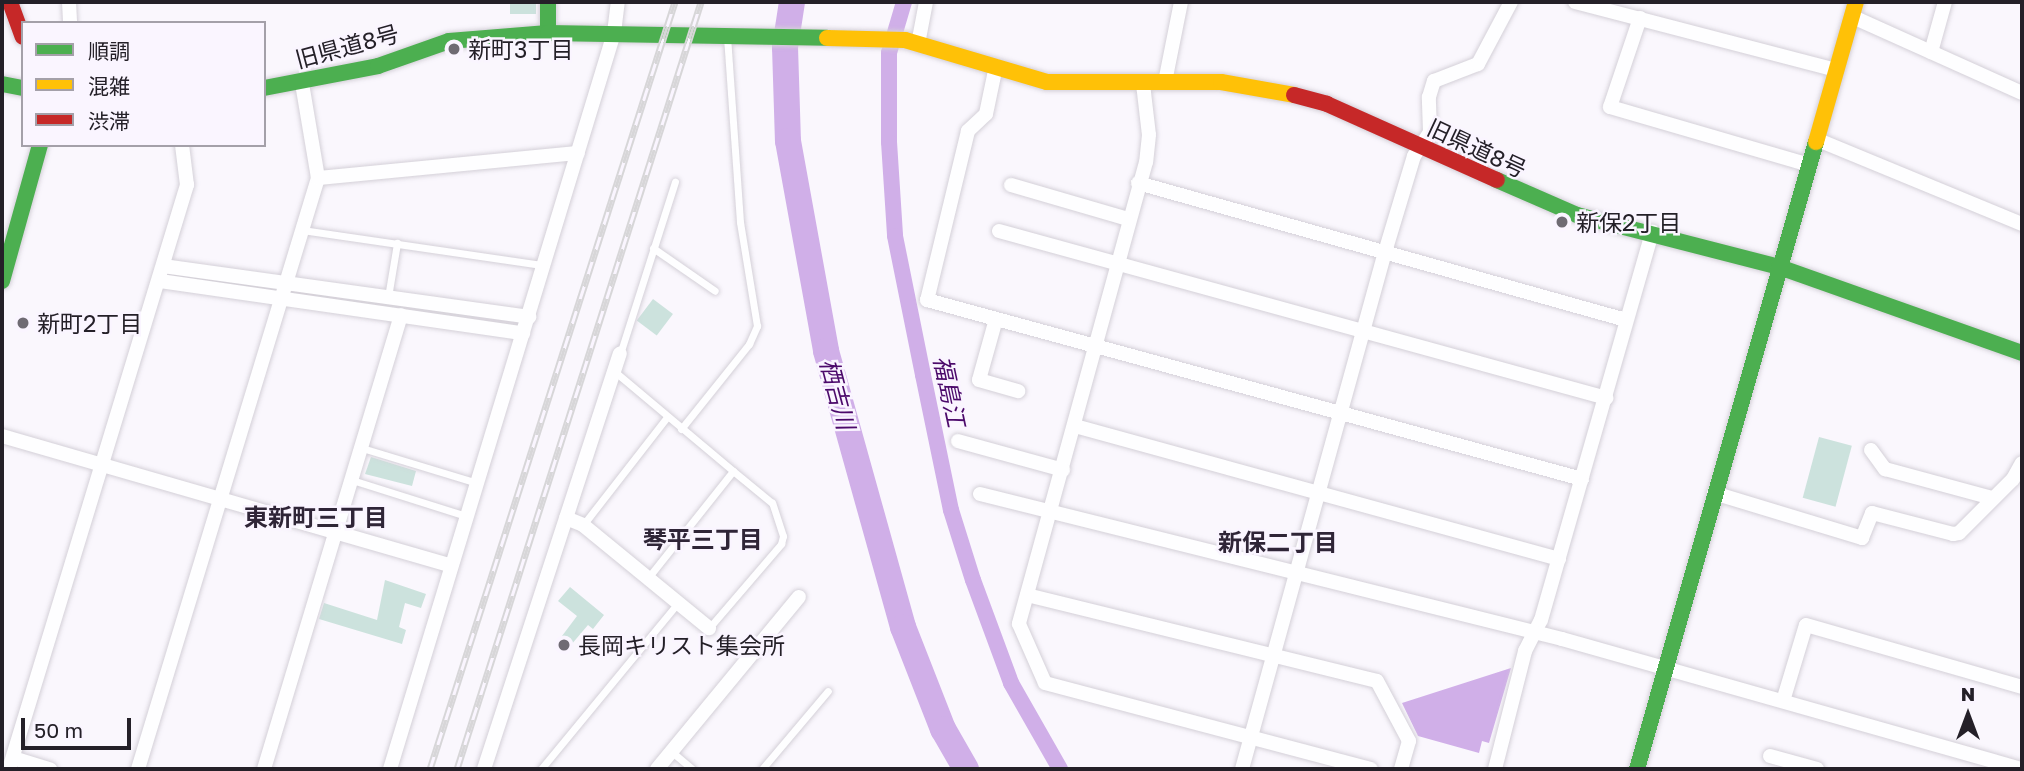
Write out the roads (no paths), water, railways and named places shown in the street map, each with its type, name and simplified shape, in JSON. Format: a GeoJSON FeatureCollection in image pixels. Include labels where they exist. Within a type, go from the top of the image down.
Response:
{"type":"FeatureCollection","features":[{"type":"Feature","properties":{"kind":"main road"},"geometry":{"type":"LineString","coordinates":[[10,2],[21,32]]}},
{"type":"Feature","properties":{"kind":"main road"},"geometry":{"type":"LineString","coordinates":[[548,2],[548,33]]}},
{"type":"Feature","properties":{"kind":"main road"},"geometry":{"type":"LineString","coordinates":[[1637,769],[1855,9]]}},
{"type":"Feature","properties":{"kind":"main road","name":"旧県道8号"},"geometry":{"type":"LineString","coordinates":[[266,88],[302,83],[378,66],[449,41],[548,33],[614,33],[730,34],[911,42],[1047,82],[1143,85],[1165,82],[1221,82],[1290,92],[1564,210],[1779,267],[2022,353]]}},
{"type":"Feature","properties":{"kind":"main road"},"geometry":{"type":"LineString","coordinates":[[2,84],[21,88]]}},
{"type":"Feature","properties":{"kind":"main road"},"geometry":{"type":"LineString","coordinates":[[2,281],[39,147]]}},
{"type":"Feature","properties":{"kind":"street"},"geometry":{"type":"LineString","coordinates":[[69,2],[70,21]]}},
{"type":"Feature","properties":{"kind":"street"},"geometry":{"type":"LineString","coordinates":[[390,769],[614,33],[618,2]]}},
{"type":"Feature","properties":{"kind":"street"},"geometry":{"type":"LineString","coordinates":[[911,42],[926,2]]}},
{"type":"Feature","properties":{"kind":"street"},"geometry":{"type":"LineString","coordinates":[[1165,82],[1181,2]]}},
{"type":"Feature","properties":{"kind":"street"},"geometry":{"type":"LineString","coordinates":[[1242,769],[1294,569],[1385,252],[1419,146],[1430,132],[1429,97],[1434,81],[1478,64],[1511,2]]}},
{"type":"Feature","properties":{"kind":"street"},"geometry":{"type":"LineString","coordinates":[[1575,2],[1836,70]]}},
{"type":"Feature","properties":{"kind":"street"},"geometry":{"type":"LineString","coordinates":[[1931,52],[1945,2]]}},
{"type":"Feature","properties":{"kind":"street"},"geometry":{"type":"LineString","coordinates":[[1855,9],[1931,52],[2022,93]]}},
{"type":"Feature","properties":{"kind":"street"},"geometry":{"type":"LineString","coordinates":[[1640,18],[1610,107],[1809,165]]}},
{"type":"Feature","properties":{"kind":"street"},"geometry":{"type":"LineString","coordinates":[[996,66],[986,114],[968,131],[928,300],[1582,479]]}},
{"type":"Feature","properties":{"kind":"street"},"geometry":{"type":"LineString","coordinates":[[138,769],[318,178],[302,83]]}},
{"type":"Feature","properties":{"kind":"street"},"geometry":{"type":"LineString","coordinates":[[1143,85],[1149,135],[1138,183],[1098,348],[1019,624],[1045,683],[1371,769]]}},
{"type":"Feature","properties":{"kind":"street"},"geometry":{"type":"LineString","coordinates":[[1818,140],[2022,224]]}},
{"type":"Feature","properties":{"kind":"street"},"geometry":{"type":"LineString","coordinates":[[13,757],[160,281],[187,185],[182,147]]}},
{"type":"Feature","properties":{"kind":"street"},"geometry":{"type":"LineString","coordinates":[[318,178],[578,153]]}},
{"type":"Feature","properties":{"kind":"street"},"geometry":{"type":"LineString","coordinates":[[1138,183],[1626,320]]}},
{"type":"Feature","properties":{"kind":"street"},"geometry":{"type":"LineString","coordinates":[[1011,185],[1128,219]]}},
{"type":"Feature","properties":{"kind":"street"},"geometry":{"type":"LineString","coordinates":[[999,231],[1606,398]]}},
{"type":"Feature","properties":{"kind":"street"},"geometry":{"type":"LineString","coordinates":[[1494,769],[1559,559],[1652,232]]}},
{"type":"Feature","properties":{"kind":"street"},"geometry":{"type":"LineString","coordinates":[[163,266],[401,316],[523,333]]}},
{"type":"Feature","properties":{"kind":"street"},"geometry":{"type":"LineString","coordinates":[[160,281],[388,298],[528,317]]}},
{"type":"Feature","properties":{"kind":"street"},"geometry":{"type":"LineString","coordinates":[[264,769],[401,316]]}},
{"type":"Feature","properties":{"kind":"street"},"geometry":{"type":"LineString","coordinates":[[996,319],[979,380],[1018,391]]}},
{"type":"Feature","properties":{"kind":"street"},"geometry":{"type":"LineString","coordinates":[[484,769],[620,354]]}},
{"type":"Feature","properties":{"kind":"street"},"geometry":{"type":"LineString","coordinates":[[1075,426],[1318,490],[1559,559]]}},
{"type":"Feature","properties":{"kind":"street"},"geometry":{"type":"LineString","coordinates":[[2,436],[451,566]]}},
{"type":"Feature","properties":{"kind":"street"},"geometry":{"type":"LineString","coordinates":[[958,441],[1063,470]]}},
{"type":"Feature","properties":{"kind":"street"},"geometry":{"type":"LineString","coordinates":[[1871,450],[1885,468],[1992,498]]}},
{"type":"Feature","properties":{"kind":"street"},"geometry":{"type":"LineString","coordinates":[[1714,493],[1862,538],[1872,513],[1959,533],[2022,463]]}},
{"type":"Feature","properties":{"kind":"street"},"geometry":{"type":"LineString","coordinates":[[980,494],[1051,510],[1149,538],[1294,569],[1665,667],[2022,769]]}},
{"type":"Feature","properties":{"kind":"street"},"geometry":{"type":"LineString","coordinates":[[566,518],[583,525],[709,628]]}},
{"type":"Feature","properties":{"kind":"street"},"geometry":{"type":"LineString","coordinates":[[1027,595],[1382,684],[1409,741],[1401,769]]}},
{"type":"Feature","properties":{"kind":"street"},"geometry":{"type":"LineString","coordinates":[[657,769],[799,597]]}},
{"type":"Feature","properties":{"kind":"street"},"geometry":{"type":"LineString","coordinates":[[1783,701],[1806,625],[2022,687]]}},
{"type":"Feature","properties":{"kind":"street"},"geometry":{"type":"LineString","coordinates":[[2,740],[13,757],[50,769]]}},
{"type":"Feature","properties":{"kind":"street"},"geometry":{"type":"LineString","coordinates":[[1770,756],[1816,769]]}},
{"type":"Feature","properties":{"kind":"lane"},"geometry":{"type":"LineString","coordinates":[[681,429],[749,344],[757,326],[740,222],[730,34]]}},
{"type":"Feature","properties":{"kind":"lane"},"geometry":{"type":"LineString","coordinates":[[620,354],[675,182]]}},
{"type":"Feature","properties":{"kind":"lane"},"geometry":{"type":"LineString","coordinates":[[301,230],[544,265]]}},
{"type":"Feature","properties":{"kind":"lane"},"geometry":{"type":"LineString","coordinates":[[388,298],[397,243]]}},
{"type":"Feature","properties":{"kind":"lane"},"geometry":{"type":"LineString","coordinates":[[653,248],[715,291]]}},
{"type":"Feature","properties":{"kind":"lane"},"geometry":{"type":"LineString","coordinates":[[613,371],[772,503],[783,536],[781,544],[709,628]]}},
{"type":"Feature","properties":{"kind":"lane"},"geometry":{"type":"LineString","coordinates":[[583,525],[667,417]]}},
{"type":"Feature","properties":{"kind":"lane"},"geometry":{"type":"LineString","coordinates":[[362,448],[477,483]]}},
{"type":"Feature","properties":{"kind":"lane"},"geometry":{"type":"LineString","coordinates":[[647,579],[733,471]]}},
{"type":"Feature","properties":{"kind":"lane"},"geometry":{"type":"LineString","coordinates":[[352,480],[466,516]]}},
{"type":"Feature","properties":{"kind":"lane"},"geometry":{"type":"LineString","coordinates":[[541,769],[677,604]]}},
{"type":"Feature","properties":{"kind":"lane"},"geometry":{"type":"LineString","coordinates":[[762,769],[828,691]]}},
{"type":"Feature","properties":{"kind":"lane"},"geometry":{"type":"LineString","coordinates":[[671,752],[692,769]]}},
{"type":"Feature","properties":{"kind":"waterway","name":"栖吉川"},"geometry":{"type":"LineString","coordinates":[[792,2],[785,47],[788,141],[826,351],[903,627],[943,729],[966,769]]}},
{"type":"Feature","properties":{"kind":"waterway","name":"福島江"},"geometry":{"type":"LineString","coordinates":[[904,2],[889,53],[889,142],[895,236],[923,375],[951,510],[973,580],[1011,683],[1060,769]]}},
{"type":"Feature","properties":{"kind":"railway"},"geometry":{"type":"LineString","coordinates":[[430,769],[675,2]]}},
{"type":"Feature","properties":{"kind":"railway"},"geometry":{"type":"LineString","coordinates":[[457,769],[701,2]]}},
{"type":"Feature","properties":{"kind":"place","name":"新町3丁目"},"geometry":{"type":"Point","coordinates":[454,49]}},
{"type":"Feature","properties":{"kind":"place","name":"新保2丁目"},"geometry":{"type":"Point","coordinates":[1562,222]}},
{"type":"Feature","properties":{"kind":"place","name":"新町2丁目"},"geometry":{"type":"Point","coordinates":[23,323]}},
{"type":"Feature","properties":{"kind":"place","name":"長岡キリスト集会所"},"geometry":{"type":"Point","coordinates":[564,645]}},
{"type":"Feature","properties":{"kind":"district","name":"東新町三丁目"},"geometry":{"type":"Point","coordinates":[316,517]}},
{"type":"Feature","properties":{"kind":"district","name":"琴平三丁目"},"geometry":{"type":"Point","coordinates":[703,539]}},
{"type":"Feature","properties":{"kind":"district","name":"新保二丁目"},"geometry":{"type":"Point","coordinates":[1278,542]}}]}
